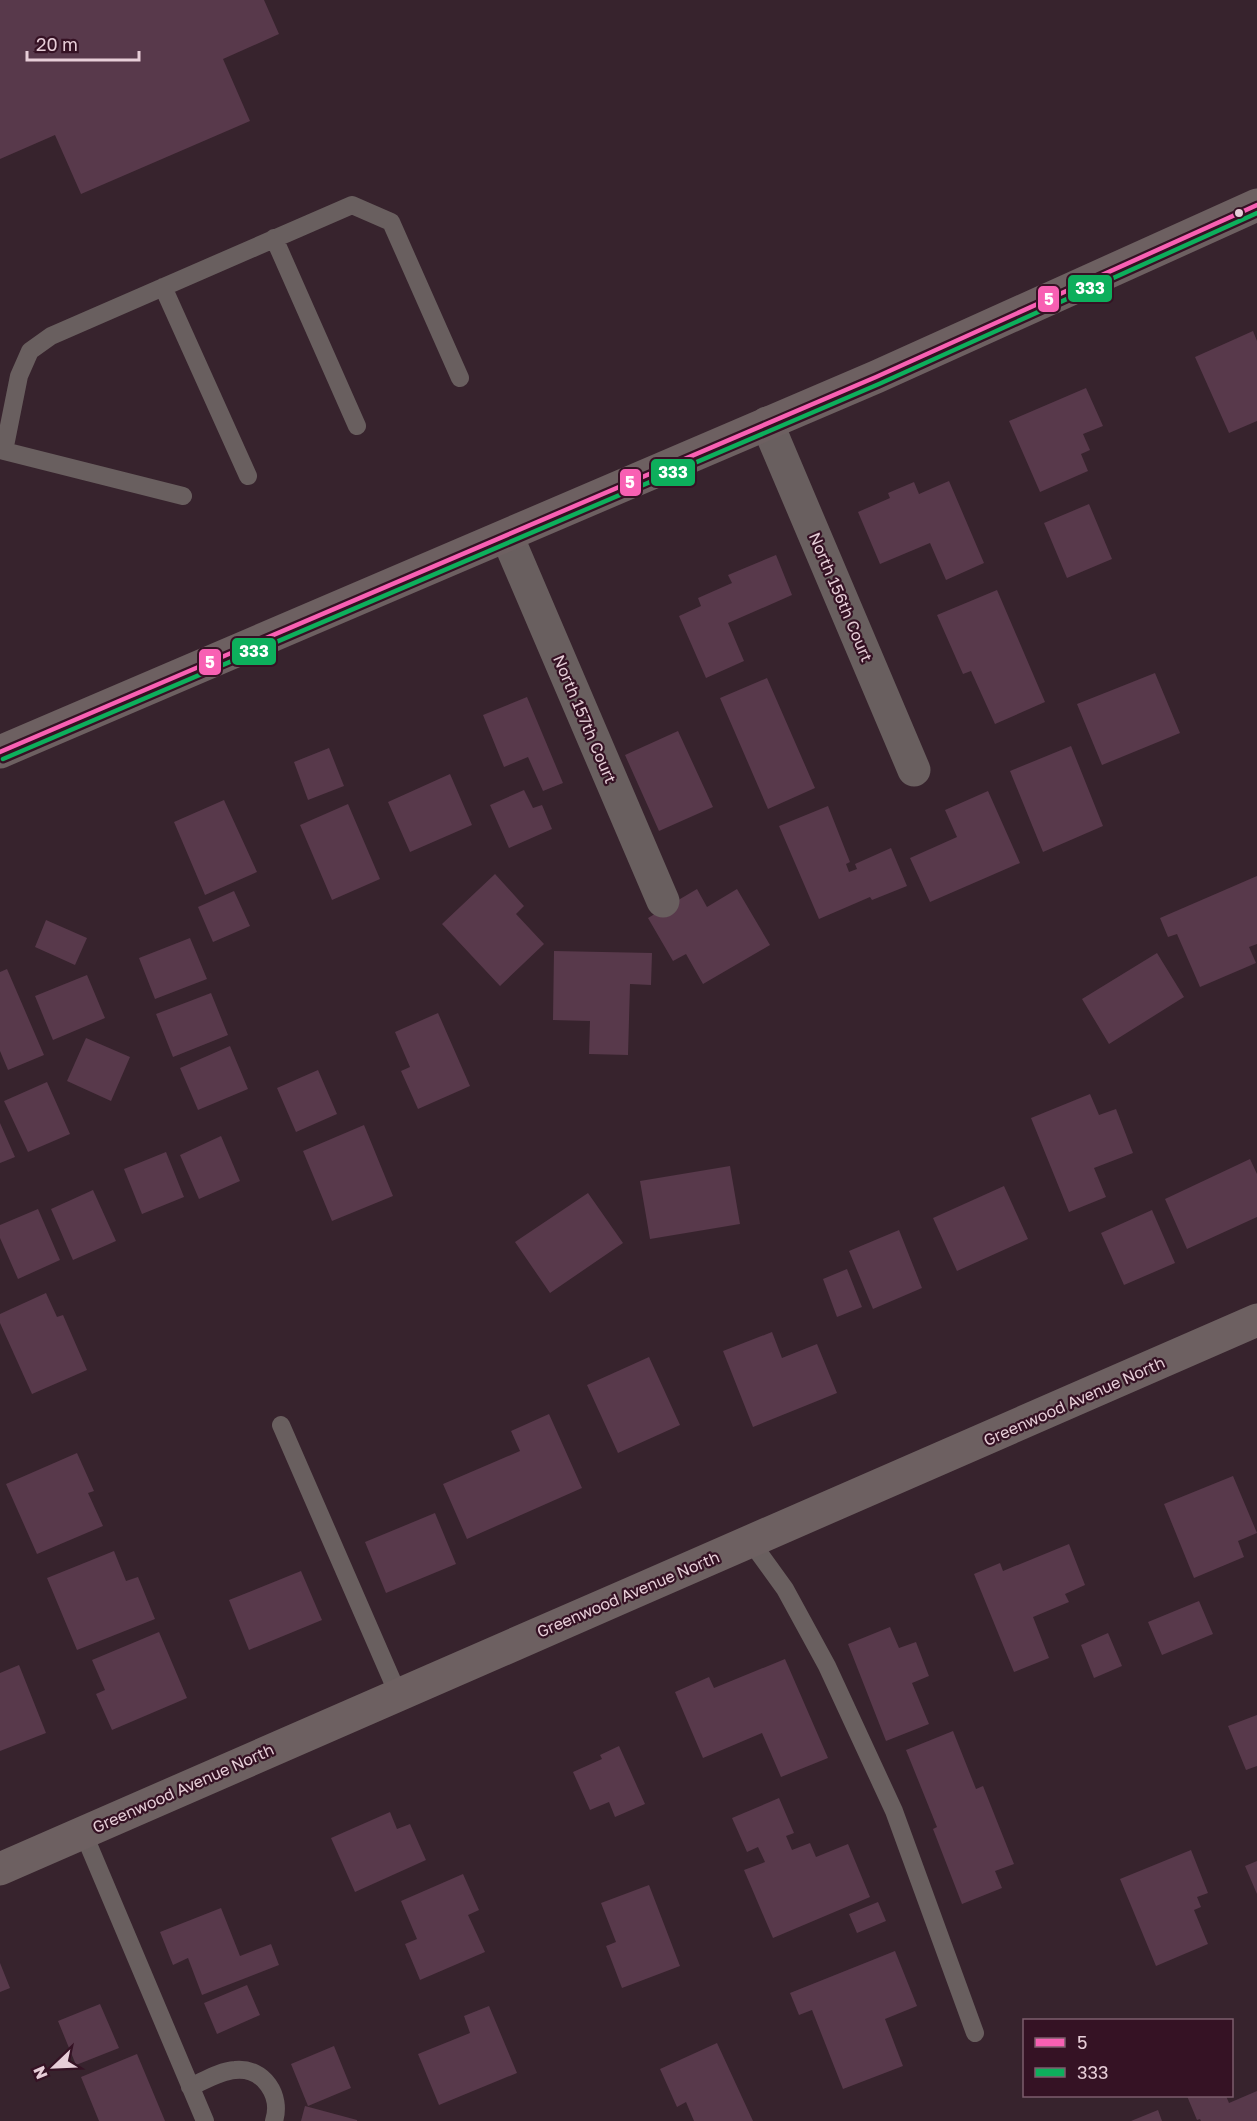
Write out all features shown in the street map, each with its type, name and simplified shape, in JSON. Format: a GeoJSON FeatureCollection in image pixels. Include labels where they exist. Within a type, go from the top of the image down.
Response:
{"type":"FeatureCollection","features":[{"type":"Feature","properties":{"kind":"street"},"geometry":{"type":"LineString","coordinates":[[0,752],[767,423],[1257,205]]}},
{"type":"Feature","properties":{"kind":"street","name":"North 156th Court"},"geometry":{"type":"LineString","coordinates":[[767,423],[914,770]]}},
{"type":"Feature","properties":{"kind":"street","name":"North 157th Court"},"geometry":{"type":"LineString","coordinates":[[507,536],[663,902]]}},
{"type":"Feature","properties":{"kind":"street","name":"Greenwood Avenue North"},"geometry":{"type":"LineString","coordinates":[[0,1869],[1257,1320]]}},
{"type":"Feature","properties":{"kind":"lane"},"geometry":{"type":"LineString","coordinates":[[183,496],[2,451],[19,376],[30,351],[51,336],[352,205],[391,222],[460,378]]}},
{"type":"Feature","properties":{"kind":"lane"},"geometry":{"type":"LineString","coordinates":[[274,238],[357,426]]}},
{"type":"Feature","properties":{"kind":"lane"},"geometry":{"type":"LineString","coordinates":[[163,287],[248,476]]}},
{"type":"Feature","properties":{"kind":"lane"},"geometry":{"type":"LineString","coordinates":[[280,1425],[398,1694]]}},
{"type":"Feature","properties":{"kind":"lane"},"geometry":{"type":"LineString","coordinates":[[751,1542],[785,1589],[828,1666],[889,1800],[975,2033]]}},
{"type":"Feature","properties":{"kind":"lane"},"geometry":{"type":"LineString","coordinates":[[83,1832],[205,2121]]}},
{"type":"Feature","properties":{"kind":"lane"},"geometry":{"type":"LineString","coordinates":[[190,2086],[236,2070],[248,2071],[264,2080],[275,2096],[277,2108],[274,2121]]}},
{"type":"Feature","properties":{"kind":"building"},"geometry":{"type":"Polygon","coordinates":[[[0,0],[264,0],[279,34],[223,59],[250,121],[81,194],[55,135],[0,159],[0,0]]]}},
{"type":"Feature","properties":{"kind":"building"},"geometry":{"type":"Polygon","coordinates":[[[1253,331],[1257,341],[1257,421],[1229,433],[1195,357],[1253,331]]]}},
{"type":"Feature","properties":{"kind":"building"},"geometry":{"type":"Polygon","coordinates":[[[1086,388],[1103,426],[1083,434],[1090,450],[1081,454],[1088,471],[1040,492],[1009,421],[1086,388]]]}},
{"type":"Feature","properties":{"kind":"building"},"geometry":{"type":"Polygon","coordinates":[[[949,481],[984,563],[946,580],[930,543],[880,564],[858,512],[890,498],[888,493],[914,482],[919,494],[949,481]]]}},
{"type":"Feature","properties":{"kind":"building"},"geometry":{"type":"Polygon","coordinates":[[[1089,504],[1112,559],[1067,578],[1044,523],[1089,504]]]}},
{"type":"Feature","properties":{"kind":"building"},"geometry":{"type":"Polygon","coordinates":[[[776,555],[792,595],[728,623],[744,661],[706,678],[679,616],[701,606],[698,598],[732,583],[728,575],[776,555]]]}},
{"type":"Feature","properties":{"kind":"building"},"geometry":{"type":"Polygon","coordinates":[[[997,590],[1045,702],[995,724],[971,671],[963,674],[937,615],[997,590]]]}},
{"type":"Feature","properties":{"kind":"building"},"geometry":{"type":"Polygon","coordinates":[[[1155,673],[1180,733],[1102,765],[1077,704],[1155,673]]]}},
{"type":"Feature","properties":{"kind":"building"},"geometry":{"type":"Polygon","coordinates":[[[767,678],[815,788],[768,809],[720,698],[767,678]]]}},
{"type":"Feature","properties":{"kind":"building"},"geometry":{"type":"Polygon","coordinates":[[[527,697],[563,783],[543,791],[528,757],[504,767],[483,715],[527,697]]]}},
{"type":"Feature","properties":{"kind":"building"},"geometry":{"type":"Polygon","coordinates":[[[678,731],[713,807],[659,831],[625,755],[678,731]]]}},
{"type":"Feature","properties":{"kind":"building"},"geometry":{"type":"Polygon","coordinates":[[[1071,746],[1103,826],[1043,852],[1010,771],[1071,746]]]}},
{"type":"Feature","properties":{"kind":"building"},"geometry":{"type":"Polygon","coordinates":[[[329,748],[344,786],[308,800],[294,762],[329,748]]]}},
{"type":"Feature","properties":{"kind":"building"},"geometry":{"type":"Polygon","coordinates":[[[450,774],[472,825],[410,852],[388,802],[450,774]]]}},
{"type":"Feature","properties":{"kind":"building"},"geometry":{"type":"Polygon","coordinates":[[[524,790],[533,808],[542,805],[552,829],[509,848],[490,805],[524,790]]]}},
{"type":"Feature","properties":{"kind":"building"},"geometry":{"type":"Polygon","coordinates":[[[988,791],[1020,863],[930,902],[910,858],[957,837],[945,810],[988,791]]]}},
{"type":"Feature","properties":{"kind":"building"},"geometry":{"type":"Polygon","coordinates":[[[224,800],[257,872],[205,895],[174,822],[224,800]]]}},
{"type":"Feature","properties":{"kind":"building"},"geometry":{"type":"Polygon","coordinates":[[[348,804],[380,879],[332,900],[300,825],[348,804]]]}},
{"type":"Feature","properties":{"kind":"building"},"geometry":{"type":"Polygon","coordinates":[[[828,806],[850,862],[846,864],[849,872],[857,869],[855,864],[891,848],[907,886],[872,900],[870,897],[819,919],[779,826],[828,806]]]}},
{"type":"Feature","properties":{"kind":"building"},"geometry":{"type":"Polygon","coordinates":[[[495,874],[524,906],[516,914],[544,944],[500,986],[442,924],[495,874]]]}},
{"type":"Feature","properties":{"kind":"building"},"geometry":{"type":"Polygon","coordinates":[[[1257,876],[1257,944],[1249,947],[1256,963],[1200,987],[1177,934],[1168,937],[1160,918],[1257,876]]]}},
{"type":"Feature","properties":{"kind":"building"},"geometry":{"type":"Polygon","coordinates":[[[697,889],[707,907],[737,889],[770,945],[703,984],[686,954],[673,961],[648,918],[697,889]]]}},
{"type":"Feature","properties":{"kind":"building"},"geometry":{"type":"Polygon","coordinates":[[[234,891],[250,926],[213,942],[198,907],[234,891]]]}},
{"type":"Feature","properties":{"kind":"building"},"geometry":{"type":"Polygon","coordinates":[[[46,920],[87,938],[75,965],[35,947],[46,920]]]}},
{"type":"Feature","properties":{"kind":"building"},"geometry":{"type":"Polygon","coordinates":[[[190,938],[207,979],[155,999],[139,958],[190,938]]]}},
{"type":"Feature","properties":{"kind":"building"},"geometry":{"type":"Polygon","coordinates":[[[554,951],[652,953],[651,985],[630,984],[628,1055],[589,1054],[590,1021],[553,1020],[554,951]]]}},
{"type":"Feature","properties":{"kind":"building"},"geometry":{"type":"Polygon","coordinates":[[[1157,953],[1184,997],[1109,1044],[1082,999],[1157,953]]]}},
{"type":"Feature","properties":{"kind":"building"},"geometry":{"type":"Polygon","coordinates":[[[7,969],[44,1055],[8,1070],[0,1051],[0,972],[7,969]]]}},
{"type":"Feature","properties":{"kind":"building"},"geometry":{"type":"Polygon","coordinates":[[[87,975],[105,1018],[53,1040],[35,996],[87,975]]]}},
{"type":"Feature","properties":{"kind":"building"},"geometry":{"type":"Polygon","coordinates":[[[211,993],[228,1035],[173,1057],[156,1014],[211,993]]]}},
{"type":"Feature","properties":{"kind":"building"},"geometry":{"type":"Polygon","coordinates":[[[438,1013],[470,1086],[418,1109],[401,1071],[410,1067],[395,1032],[438,1013]]]}},
{"type":"Feature","properties":{"kind":"building"},"geometry":{"type":"Polygon","coordinates":[[[86,1038],[130,1057],[111,1101],[67,1081],[86,1038]]]}},
{"type":"Feature","properties":{"kind":"building"},"geometry":{"type":"Polygon","coordinates":[[[230,1046],[248,1089],[198,1110],[180,1068],[230,1046]]]}},
{"type":"Feature","properties":{"kind":"building"},"geometry":{"type":"Polygon","coordinates":[[[318,1070],[337,1114],[296,1132],[277,1088],[318,1070]]]}},
{"type":"Feature","properties":{"kind":"building"},"geometry":{"type":"Polygon","coordinates":[[[47,1082],[70,1134],[28,1152],[4,1101],[47,1082]]]}},
{"type":"Feature","properties":{"kind":"building"},"geometry":{"type":"Polygon","coordinates":[[[1090,1094],[1099,1115],[1116,1109],[1133,1153],[1094,1168],[1106,1197],[1069,1212],[1031,1118],[1090,1094]]]}},
{"type":"Feature","properties":{"kind":"building"},"geometry":{"type":"Polygon","coordinates":[[[0,1123],[15,1157],[0,1163],[0,1123]]]}},
{"type":"Feature","properties":{"kind":"building"},"geometry":{"type":"Polygon","coordinates":[[[364,1125],[393,1196],[332,1221],[303,1151],[364,1125]]]}},
{"type":"Feature","properties":{"kind":"building"},"geometry":{"type":"Polygon","coordinates":[[[221,1136],[240,1181],[199,1199],[180,1155],[221,1136]]]}},
{"type":"Feature","properties":{"kind":"building"},"geometry":{"type":"Polygon","coordinates":[[[166,1152],[184,1197],[142,1214],[124,1169],[166,1152]]]}},
{"type":"Feature","properties":{"kind":"building"},"geometry":{"type":"Polygon","coordinates":[[[1250,1159],[1257,1174],[1257,1217],[1187,1249],[1165,1199],[1250,1159]]]}},
{"type":"Feature","properties":{"kind":"building"},"geometry":{"type":"Polygon","coordinates":[[[730,1166],[740,1224],[650,1239],[640,1181],[730,1166]]]}},
{"type":"Feature","properties":{"kind":"building"},"geometry":{"type":"Polygon","coordinates":[[[1004,1186],[1028,1239],[957,1271],[933,1218],[1004,1186]]]}},
{"type":"Feature","properties":{"kind":"building"},"geometry":{"type":"Polygon","coordinates":[[[93,1190],[116,1241],[73,1260],[51,1209],[93,1190]]]}},
{"type":"Feature","properties":{"kind":"building"},"geometry":{"type":"Polygon","coordinates":[[[588,1193],[623,1243],[550,1293],[515,1242],[588,1193]]]}},
{"type":"Feature","properties":{"kind":"building"},"geometry":{"type":"Polygon","coordinates":[[[38,1209],[60,1260],[18,1279],[0,1238],[0,1225],[38,1209]]]}},
{"type":"Feature","properties":{"kind":"building"},"geometry":{"type":"Polygon","coordinates":[[[1152,1210],[1175,1263],[1124,1285],[1101,1233],[1152,1210]]]}},
{"type":"Feature","properties":{"kind":"building"},"geometry":{"type":"Polygon","coordinates":[[[899,1230],[922,1288],[873,1309],[849,1251],[899,1230]]]}},
{"type":"Feature","properties":{"kind":"building"},"geometry":{"type":"Polygon","coordinates":[[[847,1269],[862,1307],[837,1317],[823,1279],[847,1269]]]}},
{"type":"Feature","properties":{"kind":"building"},"geometry":{"type":"Polygon","coordinates":[[[46,1293],[57,1317],[63,1315],[87,1370],[32,1394],[0,1323],[0,1314],[46,1293]]]}},
{"type":"Feature","properties":{"kind":"building"},"geometry":{"type":"Polygon","coordinates":[[[772,1332],[782,1358],[817,1344],[837,1393],[753,1427],[723,1351],[772,1332]]]}},
{"type":"Feature","properties":{"kind":"building"},"geometry":{"type":"Polygon","coordinates":[[[649,1357],[680,1425],[618,1453],[587,1385],[649,1357]]]}},
{"type":"Feature","properties":{"kind":"building"},"geometry":{"type":"Polygon","coordinates":[[[549,1414],[582,1488],[467,1539],[443,1484],[520,1451],[511,1431],[549,1414]]]}},
{"type":"Feature","properties":{"kind":"building"},"geometry":{"type":"Polygon","coordinates":[[[77,1453],[94,1491],[88,1493],[103,1526],[37,1554],[6,1484],[77,1453]]]}},
{"type":"Feature","properties":{"kind":"building"},"geometry":{"type":"Polygon","coordinates":[[[1233,1476],[1257,1533],[1238,1541],[1244,1557],[1194,1578],[1164,1504],[1233,1476]]]}},
{"type":"Feature","properties":{"kind":"building"},"geometry":{"type":"Polygon","coordinates":[[[435,1513],[456,1564],[386,1593],[365,1542],[435,1513]]]}},
{"type":"Feature","properties":{"kind":"building"},"geometry":{"type":"Polygon","coordinates":[[[1069,1544],[1085,1585],[1065,1594],[1069,1602],[1033,1617],[1049,1658],[1014,1672],[974,1574],[1000,1563],[1003,1571],[1069,1544]]]}},
{"type":"Feature","properties":{"kind":"building"},"geometry":{"type":"Polygon","coordinates":[[[114,1551],[126,1581],[138,1577],[155,1619],[77,1650],[47,1578],[114,1551]]]}},
{"type":"Feature","properties":{"kind":"building"},"geometry":{"type":"Polygon","coordinates":[[[301,1571],[322,1620],[249,1650],[229,1600],[301,1571]]]}},
{"type":"Feature","properties":{"kind":"building"},"geometry":{"type":"Polygon","coordinates":[[[1199,1601],[1213,1634],[1162,1655],[1148,1622],[1199,1601]]]}},
{"type":"Feature","properties":{"kind":"building"},"geometry":{"type":"Polygon","coordinates":[[[890,1627],[899,1648],[916,1642],[929,1676],[912,1683],[929,1724],[886,1741],[848,1644],[890,1627]]]}},
{"type":"Feature","properties":{"kind":"building"},"geometry":{"type":"Polygon","coordinates":[[[159,1632],[187,1698],[112,1730],[96,1694],[105,1690],[92,1660],[159,1632]]]}},
{"type":"Feature","properties":{"kind":"building"},"geometry":{"type":"Polygon","coordinates":[[[1108,1633],[1122,1666],[1094,1678],[1081,1645],[1108,1633]]]}},
{"type":"Feature","properties":{"kind":"building"},"geometry":{"type":"Polygon","coordinates":[[[785,1659],[828,1758],[781,1777],[762,1733],[703,1758],[675,1692],[709,1677],[714,1688],[785,1659]]]}},
{"type":"Feature","properties":{"kind":"building"},"geometry":{"type":"Polygon","coordinates":[[[19,1665],[46,1733],[0,1751],[0,1673],[19,1665]]]}},
{"type":"Feature","properties":{"kind":"building"},"geometry":{"type":"Polygon","coordinates":[[[1257,1715],[1257,1766],[1246,1770],[1228,1726],[1257,1715]]]}},
{"type":"Feature","properties":{"kind":"building"},"geometry":{"type":"Polygon","coordinates":[[[953,1731],[976,1789],[983,1786],[1014,1864],[995,1871],[1002,1888],[962,1904],[933,1829],[937,1827],[906,1750],[953,1731]]]}},
{"type":"Feature","properties":{"kind":"building"},"geometry":{"type":"Polygon","coordinates":[[[619,1746],[645,1804],[615,1817],[609,1802],[590,1810],[573,1772],[602,1759],[600,1755],[619,1746]]]}},
{"type":"Feature","properties":{"kind":"building"},"geometry":{"type":"Polygon","coordinates":[[[779,1798],[794,1833],[786,1836],[792,1850],[810,1843],[816,1857],[848,1844],[870,1897],[773,1938],[744,1870],[765,1862],[758,1847],[747,1852],[732,1818],[779,1798]]]}},
{"type":"Feature","properties":{"kind":"building"},"geometry":{"type":"Polygon","coordinates":[[[390,1812],[397,1829],[410,1824],[426,1860],[355,1892],[331,1838],[390,1812]]]}},
{"type":"Feature","properties":{"kind":"building"},"geometry":{"type":"Polygon","coordinates":[[[1191,1850],[1208,1893],[1197,1897],[1201,1907],[1194,1910],[1208,1944],[1156,1966],[1120,1879],[1191,1850]]]}},
{"type":"Feature","properties":{"kind":"building"},"geometry":{"type":"Polygon","coordinates":[[[1257,1861],[1257,1894],[1245,1866],[1257,1861]]]}},
{"type":"Feature","properties":{"kind":"building"},"geometry":{"type":"Polygon","coordinates":[[[463,1874],[479,1910],[468,1915],[485,1952],[420,1980],[405,1944],[417,1939],[401,1901],[463,1874]]]}},
{"type":"Feature","properties":{"kind":"building"},"geometry":{"type":"Polygon","coordinates":[[[649,1885],[680,1966],[622,1988],[606,1946],[616,1942],[601,1903],[649,1885]]]}},
{"type":"Feature","properties":{"kind":"building"},"geometry":{"type":"Polygon","coordinates":[[[878,1902],[886,1921],[857,1933],[849,1914],[878,1902]]]}},
{"type":"Feature","properties":{"kind":"building"},"geometry":{"type":"Polygon","coordinates":[[[221,1908],[240,1956],[271,1944],[279,1965],[202,1995],[188,1958],[173,1965],[160,1932],[221,1908]]]}},
{"type":"Feature","properties":{"kind":"building"},"geometry":{"type":"Polygon","coordinates":[[[895,1951],[917,2006],[885,2019],[903,2066],[843,2089],[812,2010],[799,2015],[790,1993],[895,1951]]]}},
{"type":"Feature","properties":{"kind":"building"},"geometry":{"type":"Polygon","coordinates":[[[0,1963],[10,1988],[0,1992],[0,1963]]]}},
{"type":"Feature","properties":{"kind":"building"},"geometry":{"type":"Polygon","coordinates":[[[247,1985],[260,2015],[217,2034],[204,2003],[247,1985]]]}},
{"type":"Feature","properties":{"kind":"building"},"geometry":{"type":"Polygon","coordinates":[[[100,2004],[119,2048],[76,2065],[58,2021],[100,2004]]]}},
{"type":"Feature","properties":{"kind":"building"},"geometry":{"type":"Polygon","coordinates":[[[489,2006],[517,2073],[439,2105],[418,2054],[470,2033],[464,2016],[489,2006]]]}},
{"type":"Feature","properties":{"kind":"building"},"geometry":{"type":"Polygon","coordinates":[[[717,2043],[753,2121],[694,2121],[686,2102],[677,2107],[660,2069],[717,2043]]]}},
{"type":"Feature","properties":{"kind":"building"},"geometry":{"type":"Polygon","coordinates":[[[334,2046],[351,2088],[308,2106],[291,2064],[334,2046]]]}},
{"type":"Feature","properties":{"kind":"building"},"geometry":{"type":"Polygon","coordinates":[[[137,2054],[165,2121],[99,2121],[81,2077],[137,2054]]]}},
{"type":"Feature","properties":{"kind":"building"},"geometry":{"type":"Polygon","coordinates":[[[1257,2091],[1257,2121],[1197,2120],[1187,2097],[1226,2097],[1229,2103],[1257,2091]]]}},
{"type":"Feature","properties":{"kind":"building"},"geometry":{"type":"Polygon","coordinates":[[[305,2106],[357,2120],[357,2121],[301,2121],[305,2106]]]}},
{"type":"Feature","properties":{"kind":"building"},"geometry":{"type":"Polygon","coordinates":[[[1158,2110],[1162,2121],[1131,2121],[1158,2110]]]}},
{"type":"Feature","properties":{"kind":"transit line","name":"5"},"geometry":{"type":"LineString","coordinates":[[0,752],[876,377],[1257,205]]}},
{"type":"Feature","properties":{"kind":"transit line","name":"333"},"geometry":{"type":"LineString","coordinates":[[3,759],[879,384],[1257,213]]}}]}
